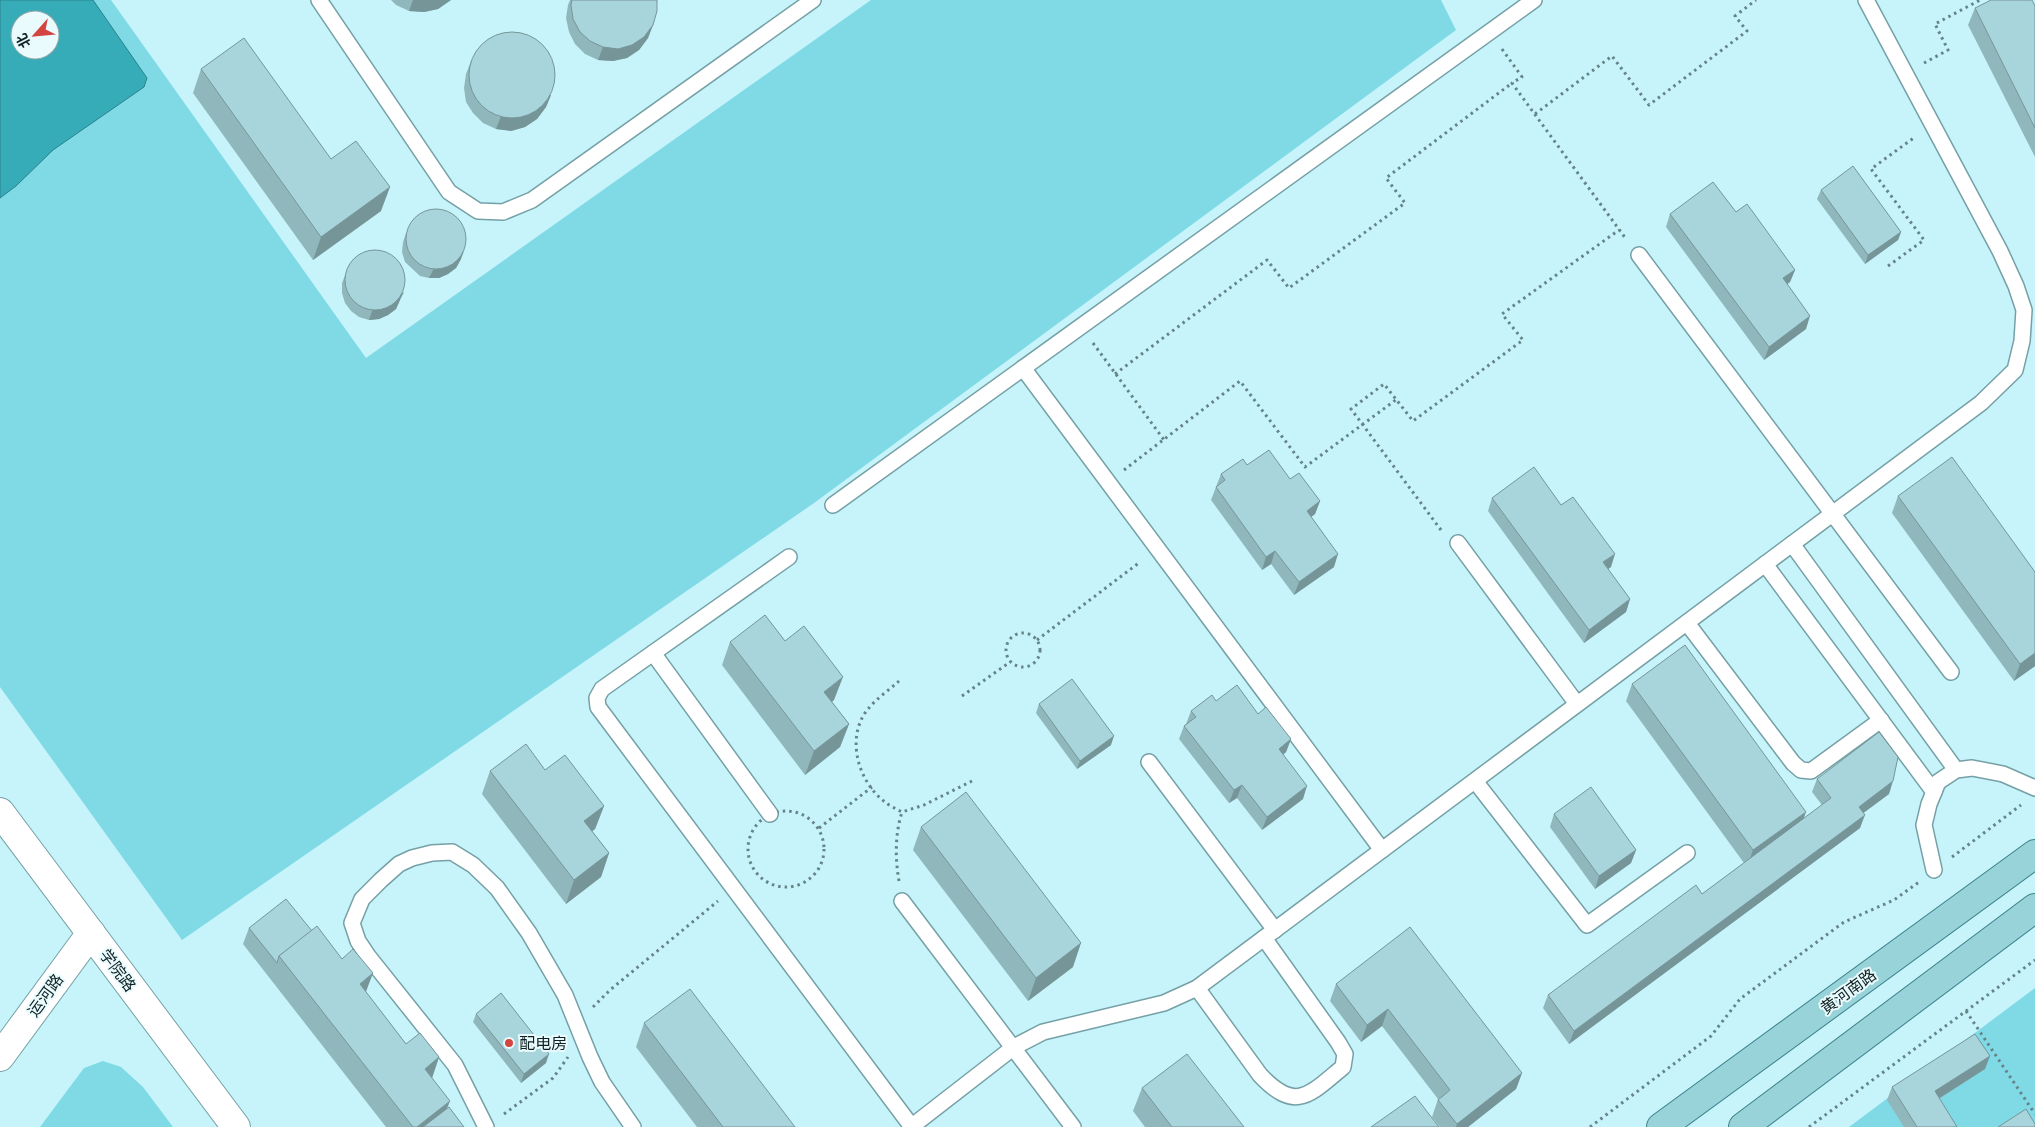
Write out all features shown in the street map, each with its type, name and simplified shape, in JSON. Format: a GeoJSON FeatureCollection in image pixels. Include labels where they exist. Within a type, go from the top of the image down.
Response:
{"type":"FeatureCollection","features":[{"type":"Feature","properties":{"kind":"main road","name":"黄河南路"},"geometry":{"type":"LineString","coordinates":[[1661,1127],[2035,854]]}},
{"type":"Feature","properties":{"kind":"main road"},"geometry":{"type":"LineString","coordinates":[[1743,1127],[2035,908]]}},
{"type":"Feature","properties":{"kind":"street","name":"学院路"},"geometry":{"type":"LineString","coordinates":[[0,812],[236,1127]]}},
{"type":"Feature","properties":{"kind":"street","name":"运河路"},"geometry":{"type":"LineString","coordinates":[[0,1057],[91,934]]}},
{"type":"Feature","properties":{"kind":"lane"},"geometry":{"type":"LineString","coordinates":[[319,0],[449,192],[478,211],[503,212],[532,200],[813,0]]}},
{"type":"Feature","properties":{"kind":"lane"},"geometry":{"type":"LineString","coordinates":[[834,505],[1534,0]]}},
{"type":"Feature","properties":{"kind":"lane"},"geometry":{"type":"LineString","coordinates":[[789,557],[602,689],[597,698],[598,707],[911,1127],[1014,1047],[1043,1032],[1164,1003],[1197,988],[1981,403],[2015,370],[2022,341],[2024,310],[2016,286],[2000,251],[1866,0]]}},
{"type":"Feature","properties":{"kind":"lane"},"geometry":{"type":"LineString","coordinates":[[1638,256],[1951,672]]}},
{"type":"Feature","properties":{"kind":"lane"},"geometry":{"type":"LineString","coordinates":[[1022,368],[1382,850]]}},
{"type":"Feature","properties":{"kind":"lane"},"geometry":{"type":"LineString","coordinates":[[1458,543],[1577,704]]}},
{"type":"Feature","properties":{"kind":"lane"},"geometry":{"type":"LineString","coordinates":[[1792,544],[1956,770]]}},
{"type":"Feature","properties":{"kind":"lane"},"geometry":{"type":"LineString","coordinates":[[1765,564],[1934,792]]}},
{"type":"Feature","properties":{"kind":"lane"},"geometry":{"type":"LineString","coordinates":[[1687,623],[1800,770],[1811,771],[1881,720]]}},
{"type":"Feature","properties":{"kind":"lane"},"geometry":{"type":"LineString","coordinates":[[653,653],[770,814]]}},
{"type":"Feature","properties":{"kind":"lane"},"geometry":{"type":"LineString","coordinates":[[1149,762],[1270,934],[1338,1042],[1344,1054],[1343,1067],[1305,1096],[1288,1096],[1271,1087],[1260,1075],[1197,988]]}},
{"type":"Feature","properties":{"kind":"lane"},"geometry":{"type":"LineString","coordinates":[[1934,870],[1924,824],[1929,804],[1938,782],[1956,770],[1972,768],[2003,774],[2031,794]]}},
{"type":"Feature","properties":{"kind":"lane"},"geometry":{"type":"LineString","coordinates":[[1475,781],[1587,925],[1686,853]]}},
{"type":"Feature","properties":{"kind":"lane"},"geometry":{"type":"LineString","coordinates":[[486,1127],[456,1065],[368,956],[358,941],[352,923],[362,900],[380,880],[399,864],[432,852],[452,852],[473,865],[497,888],[529,933],[565,996],[602,1082],[633,1127]]}},
{"type":"Feature","properties":{"kind":"lane"},"geometry":{"type":"LineString","coordinates":[[902,901],[1073,1127]]}},
{"type":"Feature","properties":{"kind":"path"},"geometry":{"type":"LineString","coordinates":[[1535,114],[1612,56],[1649,105],[1746,31],[1735,16],[1756,0]]}},
{"type":"Feature","properties":{"kind":"path"},"geometry":{"type":"LineString","coordinates":[[1906,73],[1948,50],[1935,24],[1980,0]]}},
{"type":"Feature","properties":{"kind":"path"},"geometry":{"type":"LineString","coordinates":[[1115,374],[1267,260],[1289,288],[1405,203],[1386,178],[1522,77],[1489,32]]}},
{"type":"Feature","properties":{"kind":"path"},"geometry":{"type":"LineString","coordinates":[[1512,83],[1638,256]]}},
{"type":"Feature","properties":{"kind":"path"},"geometry":{"type":"LineString","coordinates":[[1888,266],[1924,240],[1871,169],[1933,124]]}},
{"type":"Feature","properties":{"kind":"path"},"geometry":{"type":"LineString","coordinates":[[1458,543],[1450,542],[1351,409],[1384,384],[1413,421],[1523,340],[1502,314],[1620,230]]}},
{"type":"Feature","properties":{"kind":"path"},"geometry":{"type":"LineString","coordinates":[[1080,326],[1164,440]]}},
{"type":"Feature","properties":{"kind":"path"},"geometry":{"type":"LineString","coordinates":[[1108,483],[1240,381],[1305,467],[1397,399]]}},
{"type":"Feature","properties":{"kind":"path"},"geometry":{"type":"LineString","coordinates":[[1037,640],[1158,549]]}},
{"type":"Feature","properties":{"kind":"path"},"geometry":{"type":"LineString","coordinates":[[1022,632],[1033,635],[1037,640],[1040,651],[1036,661],[1026,667],[1010,662],[1007,657],[1006,646],[1011,636],[1022,632]]}},
{"type":"Feature","properties":{"kind":"path"},"geometry":{"type":"LineString","coordinates":[[962,696],[1010,662]]}},
{"type":"Feature","properties":{"kind":"path"},"geometry":{"type":"LineString","coordinates":[[899,680],[867,710],[855,739],[858,759],[872,787],[884,802],[902,812],[924,805],[972,781]]}},
{"type":"Feature","properties":{"kind":"path"},"geometry":{"type":"LineString","coordinates":[[819,828],[872,787]]}},
{"type":"Feature","properties":{"kind":"path"},"geometry":{"type":"LineString","coordinates":[[1590,1127],[1711,1036],[1740,999],[1844,922],[1894,900],[2031,794]]}},
{"type":"Feature","properties":{"kind":"path"},"geometry":{"type":"LineString","coordinates":[[780,810],[797,812],[812,820],[819,828],[824,840],[825,854],[821,866],[813,877],[802,884],[789,887],[776,886],[764,880],[754,870],[749,858],[748,845],[751,832],[759,821],[780,810]]}},
{"type":"Feature","properties":{"kind":"path"},"geometry":{"type":"LineString","coordinates":[[902,812],[895,859],[902,901]]}},
{"type":"Feature","properties":{"kind":"path"},"geometry":{"type":"LineString","coordinates":[[504,1115],[553,1078],[565,1063],[589,1011],[610,990],[733,888]]}},
{"type":"Feature","properties":{"kind":"path"},"geometry":{"type":"LineString","coordinates":[[1809,1127],[2035,960]]}},
{"type":"Feature","properties":{"kind":"path"},"geometry":{"type":"LineString","coordinates":[[1966,1011],[2035,1114]]}},
{"type":"Feature","properties":{"kind":"shaded area"},"geometry":{"type":"Polygon","coordinates":[[[0,0],[111,0],[366,358],[871,0],[1441,0],[1456,30],[814,503],[182,940],[0,687],[0,0]]]}},
{"type":"Feature","properties":{"kind":"shaded area"},"geometry":{"type":"Polygon","coordinates":[[[0,0],[93,0],[147,78],[144,87],[53,150],[16,186],[0,198],[0,0]]]}},
{"type":"Feature","properties":{"kind":"shaded area"},"geometry":{"type":"Polygon","coordinates":[[[2035,988],[2035,1127],[1849,1127],[2035,988]]]}},
{"type":"Feature","properties":{"kind":"shaded area"},"geometry":{"type":"Polygon","coordinates":[[[103,1061],[121,1067],[143,1087],[173,1127],[40,1127],[84,1068],[103,1061]]]}},
{"type":"Feature","properties":{"kind":"building"},"geometry":{"type":"Polygon","coordinates":[[[572,0],[657,0],[657,11],[653,25],[644,37],[632,45],[618,49],[603,47],[590,41],[580,32],[573,19],[572,0]]]}},
{"type":"Feature","properties":{"kind":"building"},"geometry":{"type":"Polygon","coordinates":[[[1991,0],[2032,0],[2035,6],[2035,128],[1975,8],[1991,0]]]}},
{"type":"Feature","properties":{"kind":"building"},"geometry":{"type":"Polygon","coordinates":[[[512,32],[528,35],[536,39],[548,51],[552,59],[555,75],[552,91],[548,99],[536,111],[528,115],[512,118],[496,115],[488,111],[476,99],[472,91],[469,75],[472,59],[476,51],[488,39],[496,35],[512,32]]]}},
{"type":"Feature","properties":{"kind":"building"},"geometry":{"type":"Polygon","coordinates":[[[244,38],[331,159],[356,141],[390,187],[321,237],[201,69],[244,38]]]}},
{"type":"Feature","properties":{"kind":"building"},"geometry":{"type":"Polygon","coordinates":[[[1853,166],[1901,232],[1868,255],[1821,190],[1853,166]]]}},
{"type":"Feature","properties":{"kind":"building"},"geometry":{"type":"Polygon","coordinates":[[[1713,182],[1736,212],[1747,204],[1795,270],[1783,278],[1810,316],[1769,347],[1670,214],[1713,182]]]}},
{"type":"Feature","properties":{"kind":"building"},"geometry":{"type":"Polygon","coordinates":[[[430,209],[442,209],[453,214],[461,222],[466,233],[464,251],[453,264],[442,269],[430,269],[419,264],[411,256],[406,245],[406,233],[411,222],[419,214],[430,209]]]}},
{"type":"Feature","properties":{"kind":"building"},"geometry":{"type":"Polygon","coordinates":[[[369,250],[381,250],[392,255],[400,263],[405,274],[403,292],[392,305],[381,310],[369,310],[358,305],[350,297],[345,286],[345,274],[350,263],[358,255],[369,250]]]}},
{"type":"Feature","properties":{"kind":"building"},"geometry":{"type":"Polygon","coordinates":[[[1269,450],[1290,479],[1299,473],[1320,501],[1307,511],[1338,554],[1299,582],[1275,551],[1266,557],[1216,487],[1225,480],[1221,474],[1243,459],[1247,465],[1269,450]]]}},
{"type":"Feature","properties":{"kind":"building"},"geometry":{"type":"Polygon","coordinates":[[[1952,457],[2035,572],[2035,653],[2020,664],[1898,496],[1952,457]]]}},
{"type":"Feature","properties":{"kind":"building"},"geometry":{"type":"Polygon","coordinates":[[[1534,467],[1561,505],[1573,497],[1615,554],[1603,562],[1630,599],[1589,630],[1492,498],[1534,467]]]}},
{"type":"Feature","properties":{"kind":"building"},"geometry":{"type":"Polygon","coordinates":[[[765,615],[785,641],[804,626],[843,677],[824,692],[849,724],[814,751],[730,642],[765,615]]]}},
{"type":"Feature","properties":{"kind":"building"},"geometry":{"type":"Polygon","coordinates":[[[1685,645],[1806,812],[1753,850],[1632,684],[1685,645]]]}},
{"type":"Feature","properties":{"kind":"building"},"geometry":{"type":"Polygon","coordinates":[[[1072,679],[1114,736],[1080,761],[1039,704],[1072,679]]]}},
{"type":"Feature","properties":{"kind":"building"},"geometry":{"type":"Polygon","coordinates":[[[1237,685],[1258,714],[1266,707],[1291,739],[1279,749],[1307,786],[1267,817],[1242,785],[1234,790],[1184,726],[1196,717],[1191,711],[1212,695],[1216,701],[1237,685]]]}},
{"type":"Feature","properties":{"kind":"building"},"geometry":{"type":"Polygon","coordinates":[[[1879,732],[1898,757],[1893,781],[1859,807],[1865,815],[1574,1031],[1548,995],[1696,885],[1702,894],[1831,798],[1817,779],[1879,732]]]}},
{"type":"Feature","properties":{"kind":"building"},"geometry":{"type":"Polygon","coordinates":[[[526,744],[545,770],[565,755],[604,806],[584,821],[609,853],[574,880],[490,771],[526,744]]]}},
{"type":"Feature","properties":{"kind":"building"},"geometry":{"type":"Polygon","coordinates":[[[1591,787],[1636,850],[1599,876],[1554,814],[1591,787]]]}},
{"type":"Feature","properties":{"kind":"building"},"geometry":{"type":"Polygon","coordinates":[[[966,792],[1081,943],[1036,978],[921,827],[966,792]]]}},
{"type":"Feature","properties":{"kind":"building"},"geometry":{"type":"Polygon","coordinates":[[[286,899],[312,931],[279,956],[277,963],[249,928],[286,899]]]}},
{"type":"Feature","properties":{"kind":"building"},"geometry":{"type":"Polygon","coordinates":[[[317,926],[342,959],[353,949],[373,973],[360,984],[406,1044],[420,1033],[439,1057],[425,1069],[450,1101],[417,1127],[413,1127],[279,956],[317,926]]]}},
{"type":"Feature","properties":{"kind":"building"},"geometry":{"type":"Polygon","coordinates":[[[1410,927],[1522,1073],[1457,1124],[1438,1100],[1450,1090],[1388,1009],[1367,1025],[1336,984],[1410,927]]]}},
{"type":"Feature","properties":{"kind":"building"},"geometry":{"type":"Polygon","coordinates":[[[690,989],[795,1127],[723,1127],[644,1023],[690,989]]]}},
{"type":"Feature","properties":{"kind":"building","name":"配电房"},"geometry":{"type":"Polygon","coordinates":[[[501,993],[549,1054],[524,1074],[476,1014],[501,993]]]}},
{"type":"Feature","properties":{"kind":"building"},"geometry":{"type":"Polygon","coordinates":[[[1975,1034],[1990,1056],[1935,1091],[1957,1127],[1917,1127],[1892,1087],[1975,1034]]]}},
{"type":"Feature","properties":{"kind":"building"},"geometry":{"type":"Polygon","coordinates":[[[1187,1054],[1244,1127],[1172,1127],[1142,1088],[1187,1054]]]}},
{"type":"Feature","properties":{"kind":"building"},"geometry":{"type":"Polygon","coordinates":[[[1415,1096],[1439,1127],[1371,1127],[1415,1096]]]}},
{"type":"Feature","properties":{"kind":"building"},"geometry":{"type":"Polygon","coordinates":[[[449,1107],[464,1127],[423,1127],[449,1107]]]}},
{"type":"Feature","properties":{"kind":"building"},"geometry":{"type":"Polygon","coordinates":[[[2026,1109],[2035,1127],[1998,1127],[2026,1109]]]}},
{"type":"Feature","properties":{"kind":"place","name":"配电房"},"geometry":{"type":"Point","coordinates":[509,1043]}}]}
